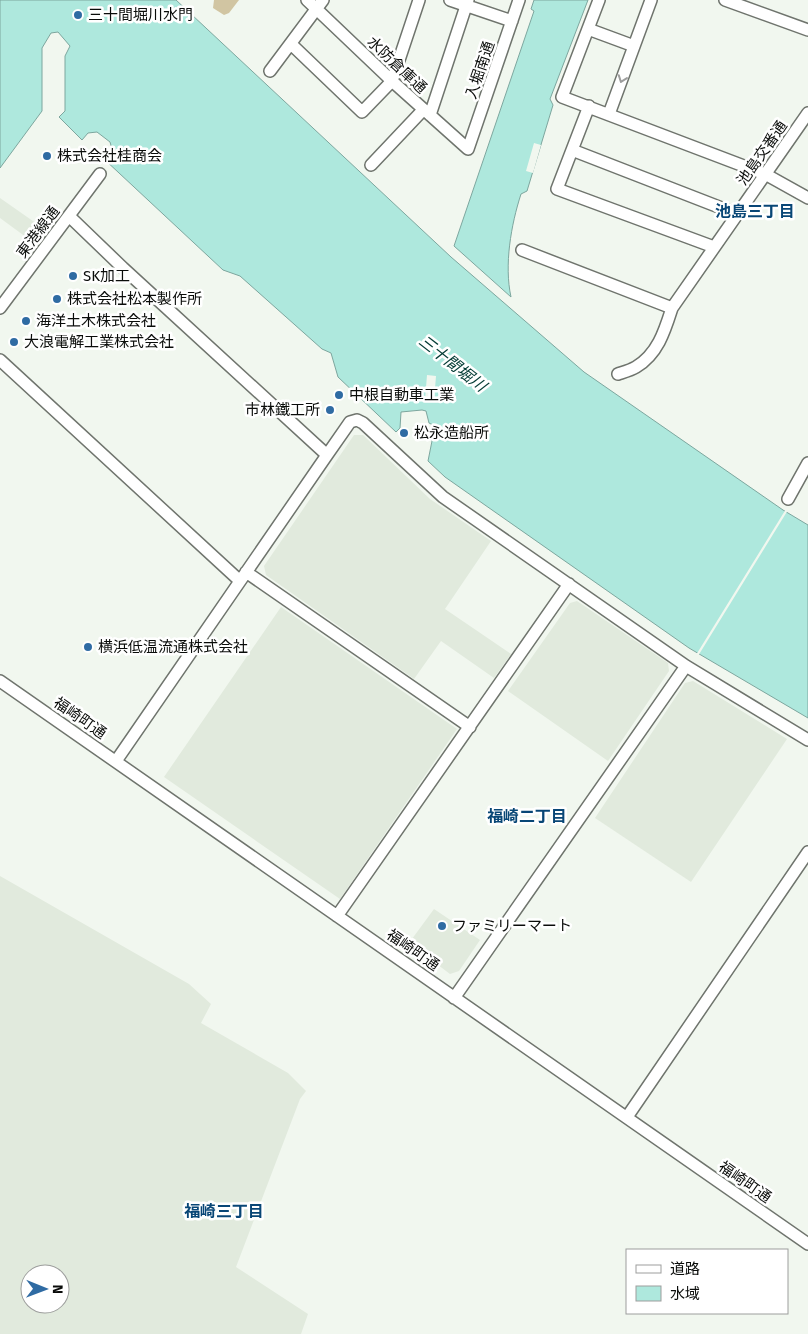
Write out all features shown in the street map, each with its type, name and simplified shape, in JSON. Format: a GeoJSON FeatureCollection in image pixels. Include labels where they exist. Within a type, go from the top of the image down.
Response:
{"type":"FeatureCollection","features":[{"type":"Feature","properties":{"kind":"street","name":"水防倉庫通"},"geometry":{"type":"LineString","coordinates":[[307,0],[320,4],[392,81],[468,149]]}},
{"type":"Feature","properties":{"kind":"street"},"geometry":{"type":"LineString","coordinates":[[291,44],[362,112],[392,81],[419,0]]}},
{"type":"Feature","properties":{"kind":"street"},"geometry":{"type":"LineString","coordinates":[[450,0],[468,3],[512,22]]}},
{"type":"Feature","properties":{"kind":"street","name":"入堀南通"},"geometry":{"type":"LineString","coordinates":[[468,149],[519,0]]}},
{"type":"Feature","properties":{"kind":"street"},"geometry":{"type":"LineString","coordinates":[[599,0],[562,96],[765,174],[808,198]]}},
{"type":"Feature","properties":{"kind":"street"},"geometry":{"type":"LineString","coordinates":[[609,114],[651,0]]}},
{"type":"Feature","properties":{"kind":"street"},"geometry":{"type":"LineString","coordinates":[[726,0],[808,30]]}},
{"type":"Feature","properties":{"kind":"street"},"geometry":{"type":"LineString","coordinates":[[371,165],[427,112],[468,3]]}},
{"type":"Feature","properties":{"kind":"street"},"geometry":{"type":"LineString","coordinates":[[270,71],[320,4]]}},
{"type":"Feature","properties":{"kind":"street"},"geometry":{"type":"LineString","coordinates":[[588,29],[634,46]]}},
{"type":"Feature","properties":{"kind":"street"},"geometry":{"type":"LineString","coordinates":[[589,106],[557,189],[714,247]]}},
{"type":"Feature","properties":{"kind":"street","name":"池島交番通"},"geometry":{"type":"LineString","coordinates":[[618,374],[636,367],[650,355],[663,337],[672,308],[765,174],[804,127],[808,113]]}},
{"type":"Feature","properties":{"kind":"street"},"geometry":{"type":"LineString","coordinates":[[572,150],[737,214]]}},
{"type":"Feature","properties":{"kind":"street","name":"東港線通"},"geometry":{"type":"LineString","coordinates":[[0,308],[100,174]]}},
{"type":"Feature","properties":{"kind":"street"},"geometry":{"type":"LineString","coordinates":[[69,216],[327,455]]}},
{"type":"Feature","properties":{"kind":"street"},"geometry":{"type":"LineString","coordinates":[[522,250],[672,308]]}},
{"type":"Feature","properties":{"kind":"street"},"geometry":{"type":"LineString","coordinates":[[0,360],[243,576],[470,727]]}},
{"type":"Feature","properties":{"kind":"street"},"geometry":{"type":"LineString","coordinates":[[116,761],[350,422],[357,420],[363,423],[443,497],[686,666],[808,740]]}},
{"type":"Feature","properties":{"kind":"street"},"geometry":{"type":"LineString","coordinates":[[788,499],[808,463]]}},
{"type":"Feature","properties":{"kind":"street"},"geometry":{"type":"LineString","coordinates":[[337,916],[569,584]]}},
{"type":"Feature","properties":{"kind":"street"},"geometry":{"type":"LineString","coordinates":[[454,998],[686,666]]}},
{"type":"Feature","properties":{"kind":"street","name":"福崎町通"},"geometry":{"type":"LineString","coordinates":[[0,681],[808,1244]]}},
{"type":"Feature","properties":{"kind":"street"},"geometry":{"type":"LineString","coordinates":[[627,1117],[808,852]]}},
{"type":"Feature","properties":{"kind":"shaded area"},"geometry":{"type":"Polygon","coordinates":[[[214,0],[239,0],[229,13],[224,15],[213,8],[214,0]]]}},
{"type":"Feature","properties":{"kind":"shaded area"},"geometry":{"type":"Polygon","coordinates":[[[0,198],[40,226],[30,240],[0,218],[0,198]]]}},
{"type":"Feature","properties":{"kind":"shaded area"},"geometry":{"type":"Polygon","coordinates":[[[354,435],[363,435],[430,499],[491,541],[445,609],[511,654],[494,678],[441,641],[414,679],[266,575],[264,566],[354,435]]]}},
{"type":"Feature","properties":{"kind":"shaded area"},"geometry":{"type":"Polygon","coordinates":[[[577,601],[668,663],[669,671],[608,761],[508,691],[570,603],[577,601]]]}},
{"type":"Feature","properties":{"kind":"shaded area"},"geometry":{"type":"Polygon","coordinates":[[[281,607],[457,729],[340,899],[164,777],[281,607]]]}},
{"type":"Feature","properties":{"kind":"shaded area"},"geometry":{"type":"Polygon","coordinates":[[[693,681],[787,739],[691,882],[595,818],[685,683],[693,681]]]}},
{"type":"Feature","properties":{"kind":"shaded area"},"geometry":{"type":"Polygon","coordinates":[[[0,876],[189,984],[211,1004],[201,1023],[288,1073],[306,1091],[300,1099],[236,1267],[308,1314],[301,1334],[0,1334],[0,876]]]}},
{"type":"Feature","properties":{"kind":"shaded area"},"geometry":{"type":"Polygon","coordinates":[[[434,909],[480,940],[459,971],[450,974],[409,943],[434,909]]]}},
{"type":"Feature","properties":{"kind":"water","name":"三十間堀川"},"geometry":{"type":"Polygon","coordinates":[[[0,0],[176,0],[451,257],[584,372],[783,510],[808,525],[808,718],[689,648],[445,477],[428,461],[435,426],[429,423],[426,411],[401,412],[400,428],[396,432],[338,377],[331,353],[322,349],[240,276],[223,270],[104,159],[112,149],[110,142],[97,132],[88,133],[82,140],[59,117],[65,111],[65,56],[70,46],[58,32],[51,33],[42,48],[42,111],[0,168],[0,0]]]}},
{"type":"Feature","properties":{"kind":"water"},"geometry":{"type":"Polygon","coordinates":[[[534,0],[588,0],[550,99],[553,105],[527,191],[521,194],[517,206],[508,259],[511,297],[454,246],[534,11],[531,9],[534,0]]]}},
{"type":"Feature","properties":{"kind":"pier"},"geometry":{"type":"Polygon","coordinates":[[[534,143],[541,145],[533,173],[526,171],[534,143]]]}},
{"type":"Feature","properties":{"kind":"pier"},"geometry":{"type":"Polygon","coordinates":[[[427,375],[436,376],[434,401],[425,400],[427,375]]]}},
{"type":"Feature","properties":{"kind":"pier"},"geometry":{"type":"Polygon","coordinates":[[[786,509],[788,510],[698,656],[696,655],[786,509]]]}},
{"type":"Feature","properties":{"kind":"place","name":"三十間堀川水門"},"geometry":{"type":"Point","coordinates":[78,15]}},
{"type":"Feature","properties":{"kind":"place","name":"株式会社桂商会"},"geometry":{"type":"Point","coordinates":[47,156]}},
{"type":"Feature","properties":{"kind":"place","name":"SK加工"},"geometry":{"type":"Point","coordinates":[73,276]}},
{"type":"Feature","properties":{"kind":"place","name":"株式会社松本製作所"},"geometry":{"type":"Point","coordinates":[57,299]}},
{"type":"Feature","properties":{"kind":"place","name":"海洋土木株式会社"},"geometry":{"type":"Point","coordinates":[26,321]}},
{"type":"Feature","properties":{"kind":"place","name":"大浪電解工業株式会社"},"geometry":{"type":"Point","coordinates":[14,342]}},
{"type":"Feature","properties":{"kind":"place","name":"中根自動車工業"},"geometry":{"type":"Point","coordinates":[339,395]}},
{"type":"Feature","properties":{"kind":"place","name":"市林鐵工所"},"geometry":{"type":"Point","coordinates":[330,410]}},
{"type":"Feature","properties":{"kind":"place","name":"松永造船所"},"geometry":{"type":"Point","coordinates":[404,433]}},
{"type":"Feature","properties":{"kind":"place","name":"横浜低温流通株式会社"},"geometry":{"type":"Point","coordinates":[88,647]}},
{"type":"Feature","properties":{"kind":"place","name":"ファミリーマート"},"geometry":{"type":"Point","coordinates":[442,926]}},
{"type":"Feature","properties":{"kind":"district","name":"池島三丁目"},"geometry":{"type":"Point","coordinates":[755,211]}},
{"type":"Feature","properties":{"kind":"district","name":"福崎二丁目"},"geometry":{"type":"Point","coordinates":[527,816]}},
{"type":"Feature","properties":{"kind":"district","name":"福崎三丁目"},"geometry":{"type":"Point","coordinates":[224,1211]}}]}
